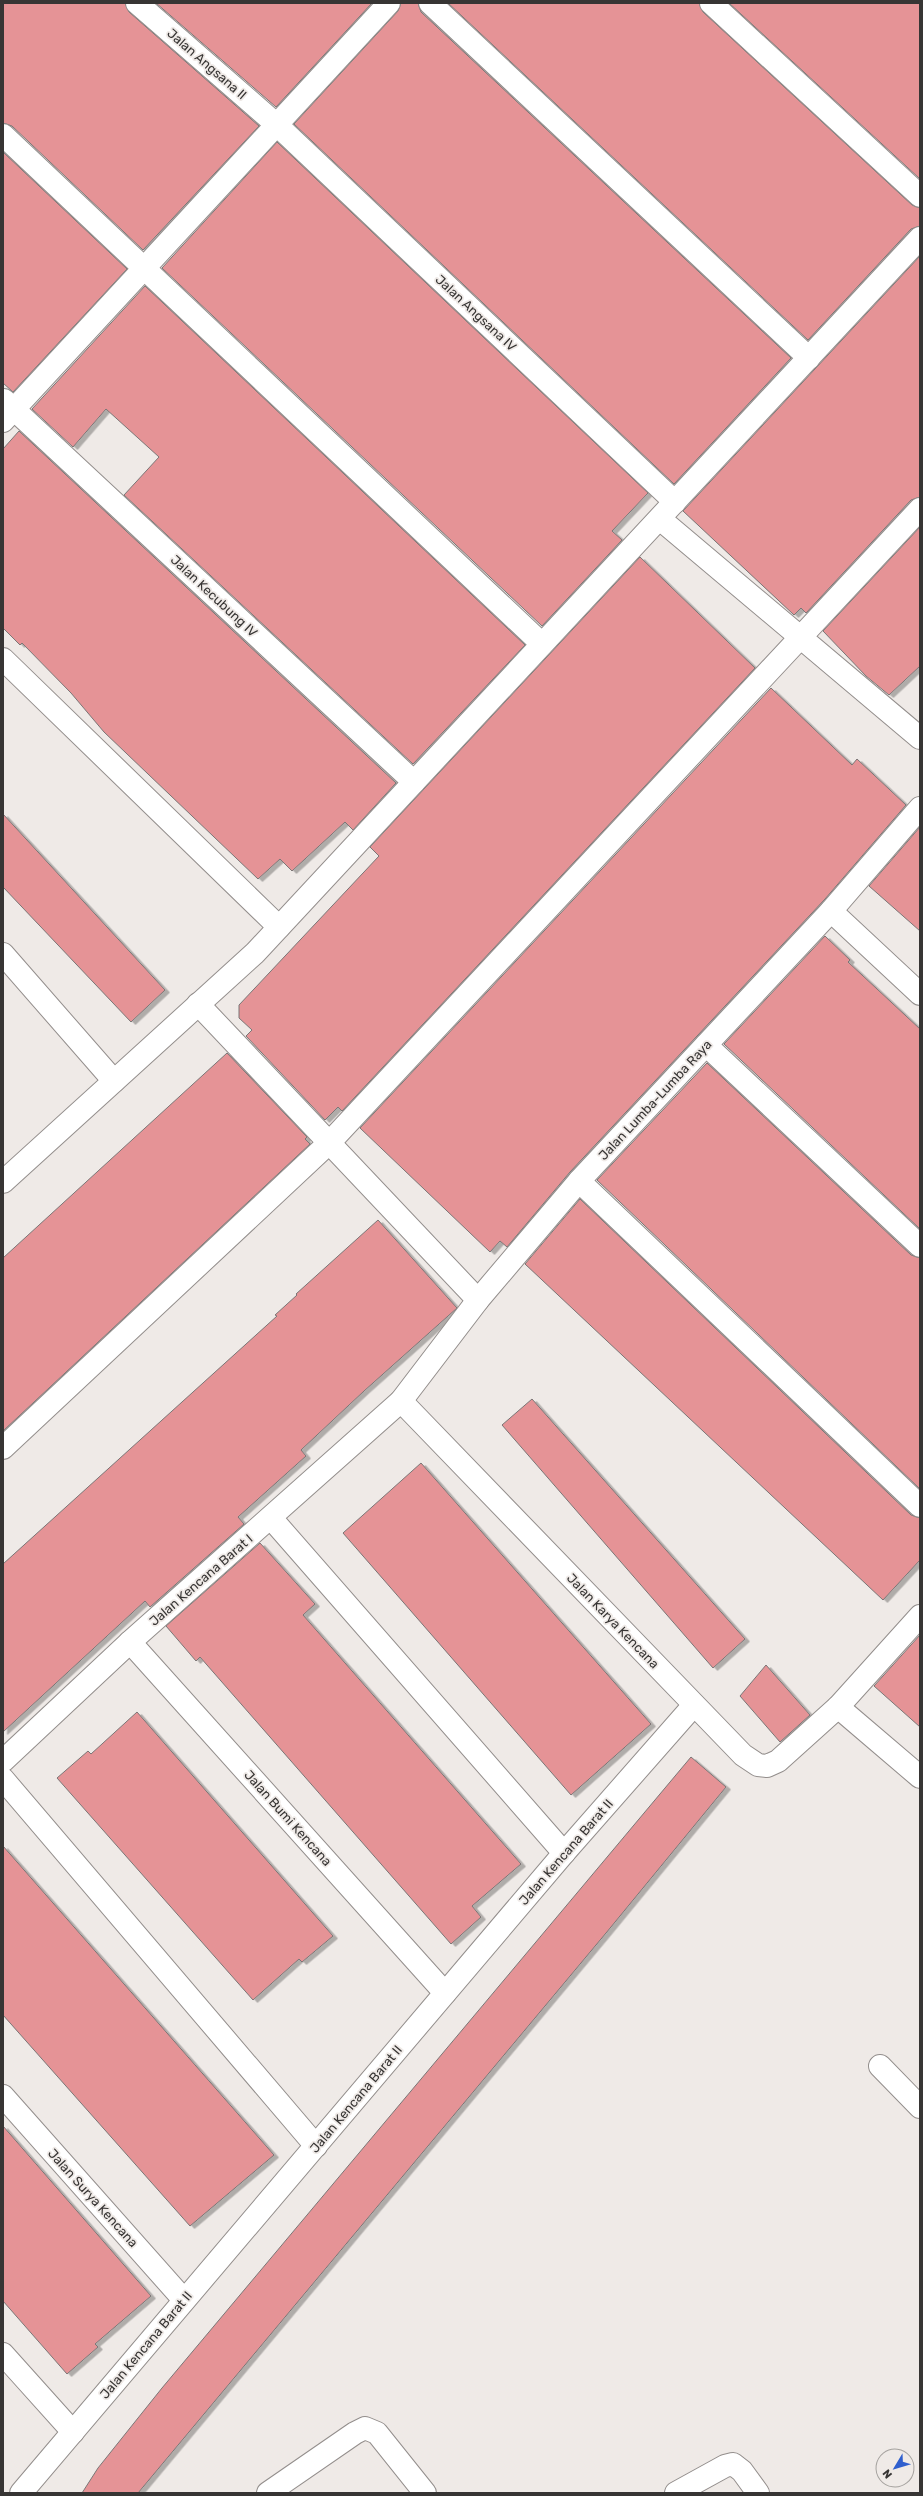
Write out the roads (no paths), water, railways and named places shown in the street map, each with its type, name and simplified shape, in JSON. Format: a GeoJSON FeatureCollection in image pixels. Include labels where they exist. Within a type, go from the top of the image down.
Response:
{"type":"FeatureCollection","features":[{"type":"Feature","properties":{"kind":"street","name":"Jalan Angsana II"},"geometry":{"type":"LineString","coordinates":[[137,3],[277,125]]}},
{"type":"Feature","properties":{"kind":"street"},"geometry":{"type":"LineString","coordinates":[[7,410],[144,269],[389,3]]}},
{"type":"Feature","properties":{"kind":"street"},"geometry":{"type":"LineString","coordinates":[[430,3],[809,358]]}},
{"type":"Feature","properties":{"kind":"street"},"geometry":{"type":"LineString","coordinates":[[711,3],[920,196]]}},
{"type":"Feature","properties":{"kind":"street","name":"Jalan Angsana IV"},"geometry":{"type":"LineString","coordinates":[[277,125],[675,502]]}},
{"type":"Feature","properties":{"kind":"street"},"geometry":{"type":"LineString","coordinates":[[3,135],[542,644]]}},
{"type":"Feature","properties":{"kind":"street"},"geometry":{"type":"LineString","coordinates":[[3,1182],[255,953],[542,644],[660,520],[920,238]]}},
{"type":"Feature","properties":{"kind":"street","name":"Jalan Kecubung IV"},"geometry":{"type":"LineString","coordinates":[[7,410],[414,782]]}},
{"type":"Feature","properties":{"kind":"street"},"geometry":{"type":"LineString","coordinates":[[3,1448],[330,1142],[920,509]]}},
{"type":"Feature","properties":{"kind":"street"},"geometry":{"type":"LineString","coordinates":[[660,520],[920,738]]}},
{"type":"Feature","properties":{"kind":"street"},"geometry":{"type":"LineString","coordinates":[[3,659],[279,927]]}},
{"type":"Feature","properties":{"kind":"street","name":"Jalan Lumba-Lumba Raya"},"geometry":{"type":"LineString","coordinates":[[401,1400],[478,1300],[579,1181],[830,911],[920,808]]}},
{"type":"Feature","properties":{"kind":"street"},"geometry":{"type":"LineString","coordinates":[[830,911],[920,994]]}},
{"type":"Feature","properties":{"kind":"street"},"geometry":{"type":"LineString","coordinates":[[3,954],[114,1081]]}},
{"type":"Feature","properties":{"kind":"street"},"geometry":{"type":"LineString","coordinates":[[198,1004],[478,1300]]}},
{"type":"Feature","properties":{"kind":"street"},"geometry":{"type":"LineString","coordinates":[[706,1045],[920,1246]]}},
{"type":"Feature","properties":{"kind":"street"},"geometry":{"type":"LineString","coordinates":[[579,1181],[920,1506]]}},
{"type":"Feature","properties":{"kind":"street","name":"Jalan Kencana Barat I"},"geometry":{"type":"LineString","coordinates":[[3,1761],[130,1642],[271,1518],[401,1400]]}},
{"type":"Feature","properties":{"kind":"street","name":"Jalan Karya Kencana"},"geometry":{"type":"LineString","coordinates":[[401,1400],[694,1705],[743,1755],[758,1765],[767,1766],[778,1761],[838,1706],[920,1616]]}},
{"type":"Feature","properties":{"kind":"street"},"geometry":{"type":"LineString","coordinates":[[271,1518],[564,1853]]}},
{"type":"Feature","properties":{"kind":"street","name":"Jalan Bumi Kencana"},"geometry":{"type":"LineString","coordinates":[[130,1642],[445,1993]]}},
{"type":"Feature","properties":{"kind":"street","name":"Jalan Kencana Barat II"},"geometry":{"type":"LineString","coordinates":[[21,2493],[564,1853],[694,1705]]}},
{"type":"Feature","properties":{"kind":"street"},"geometry":{"type":"LineString","coordinates":[[838,1706],[920,1777]]}},
{"type":"Feature","properties":{"kind":"street"},"geometry":{"type":"LineString","coordinates":[[3,1778],[316,2146]]}},
{"type":"Feature","properties":{"kind":"street"},"geometry":{"type":"LineString","coordinates":[[880,2066],[920,2107]]}},
{"type":"Feature","properties":{"kind":"street","name":"Jalan Surya Kencana"},"geometry":{"type":"LineString","coordinates":[[3,2096],[184,2300]]}},
{"type":"Feature","properties":{"kind":"street"},"geometry":{"type":"LineString","coordinates":[[3,2354],[73,2432]]}},
{"type":"Feature","properties":{"kind":"street"},"geometry":{"type":"LineString","coordinates":[[268,2493],[356,2433],[366,2428],[377,2433],[426,2493]]}},
{"type":"Feature","properties":{"kind":"street"},"geometry":{"type":"LineString","coordinates":[[676,2493],[724,2466],[733,2464],[742,2471],[758,2493]]}}]}
